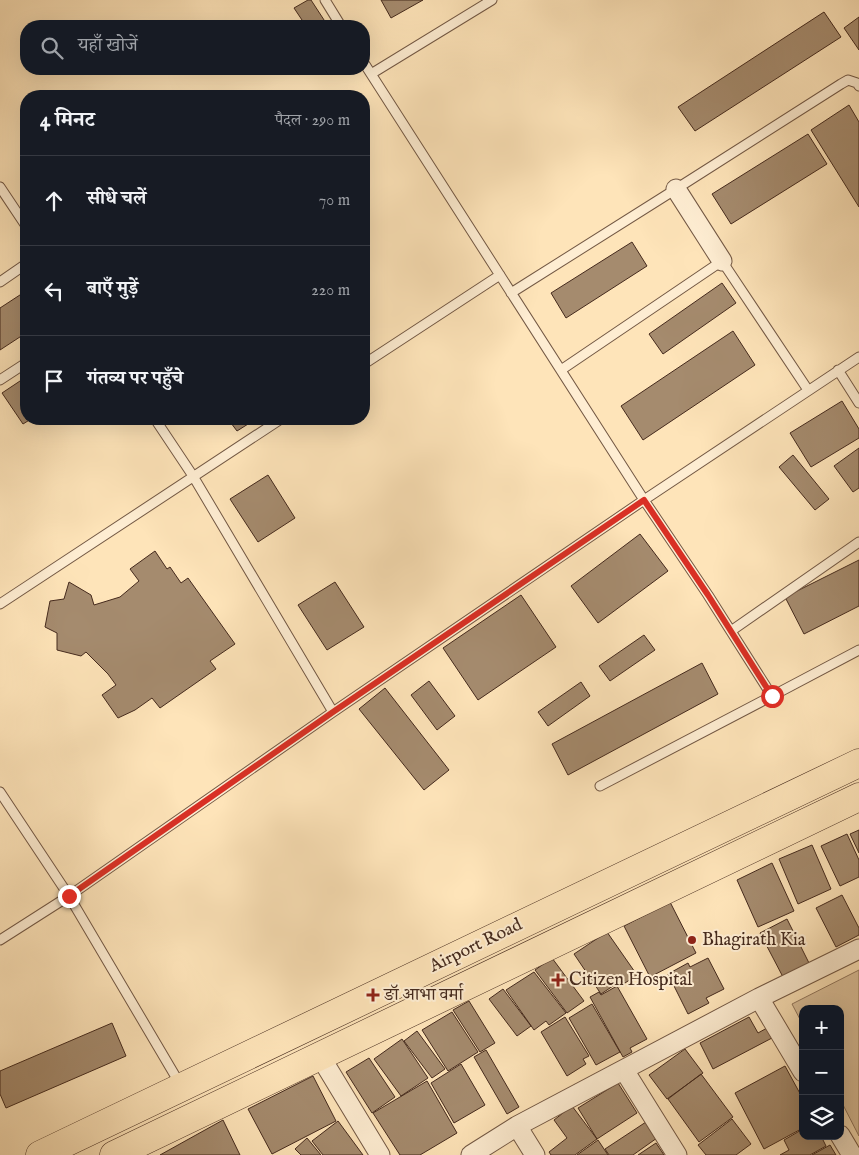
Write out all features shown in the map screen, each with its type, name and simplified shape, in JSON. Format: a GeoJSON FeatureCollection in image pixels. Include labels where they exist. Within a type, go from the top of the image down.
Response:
{"type":"FeatureCollection","features":[{"type":"Feature","properties":{"kind":"main road","name":"Airport Road"},"geometry":{"type":"LineString","coordinates":[[40,1155],[859,763]]}},
{"type":"Feature","properties":{"kind":"main road","name":"Airport Road"},"geometry":{"type":"LineString","coordinates":[[114,1155],[859,797]]}},
{"type":"Feature","properties":{"kind":"street"},"geometry":{"type":"LineString","coordinates":[[676,189],[722,261]]}},
{"type":"Feature","properties":{"kind":"street"},"geometry":{"type":"LineString","coordinates":[[471,1155],[517,1126],[759,998],[859,949]]}},
{"type":"Feature","properties":{"kind":"street"},"geometry":{"type":"LineString","coordinates":[[759,998],[799,1065]]}},
{"type":"Feature","properties":{"kind":"street"},"geometry":{"type":"LineString","coordinates":[[320,1056],[380,1155]]}},
{"type":"Feature","properties":{"kind":"street"},"geometry":{"type":"LineString","coordinates":[[624,1070],[676,1155]]}},
{"type":"Feature","properties":{"kind":"street"},"geometry":{"type":"LineString","coordinates":[[517,1126],[535,1155]]}},
{"type":"Feature","properties":{"kind":"street"},"geometry":{"type":"LineString","coordinates":[[843,1140],[852,1155]]}},
{"type":"Feature","properties":{"kind":"lane"},"geometry":{"type":"LineString","coordinates":[[325,0],[337,20]]}},
{"type":"Feature","properties":{"kind":"lane"},"geometry":{"type":"LineString","coordinates":[[492,0],[371,74],[772,696]]}},
{"type":"Feature","properties":{"kind":"lane"},"geometry":{"type":"LineString","coordinates":[[511,293],[841,84],[848,80],[859,86]]}},
{"type":"Feature","properties":{"kind":"lane"},"geometry":{"type":"LineString","coordinates":[[0,187],[20,217]]}},
{"type":"Feature","properties":{"kind":"lane"},"geometry":{"type":"LineString","coordinates":[[562,370],[722,261],[808,390]]}},
{"type":"Feature","properties":{"kind":"lane"},"geometry":{"type":"LineString","coordinates":[[0,282],[20,268]]}},
{"type":"Feature","properties":{"kind":"lane"},"geometry":{"type":"LineString","coordinates":[[370,360],[500,275]]}},
{"type":"Feature","properties":{"kind":"lane"},"geometry":{"type":"LineString","coordinates":[[0,940],[69,896],[333,712],[644,500],[859,357]]}},
{"type":"Feature","properties":{"kind":"lane"},"geometry":{"type":"LineString","coordinates":[[0,380],[20,367]]}},
{"type":"Feature","properties":{"kind":"lane"},"geometry":{"type":"LineString","coordinates":[[838,370],[859,403]]}},
{"type":"Feature","properties":{"kind":"lane"},"geometry":{"type":"LineString","coordinates":[[159,425],[193,476],[333,712]]}},
{"type":"Feature","properties":{"kind":"lane"},"geometry":{"type":"LineString","coordinates":[[0,604],[272,425]]}},
{"type":"Feature","properties":{"kind":"lane"},"geometry":{"type":"LineString","coordinates":[[731,631],[859,542]]}},
{"type":"Feature","properties":{"kind":"lane"},"geometry":{"type":"LineString","coordinates":[[600,786],[859,650]]}},
{"type":"Feature","properties":{"kind":"lane"},"geometry":{"type":"LineString","coordinates":[[0,792],[69,896],[182,1086]]}},
{"type":"Feature","properties":{"kind":"shaded area"},"geometry":{"type":"Polygon","coordinates":[[[859,970],[859,1136],[844,1107],[844,1005],[799,1005],[799,1017],[792,1004],[859,970]]]}},
{"type":"Feature","properties":{"kind":"building"},"geometry":{"type":"Polygon","coordinates":[[[311,0],[324,20],[302,20],[294,8],[311,0]]]}},
{"type":"Feature","properties":{"kind":"building"},"geometry":{"type":"Polygon","coordinates":[[[381,0],[423,0],[391,18],[381,0]]]}},
{"type":"Feature","properties":{"kind":"building"},"geometry":{"type":"Polygon","coordinates":[[[824,12],[841,37],[695,131],[678,107],[824,12]]]}},
{"type":"Feature","properties":{"kind":"building"},"geometry":{"type":"Polygon","coordinates":[[[859,17],[859,50],[844,28],[859,17]]]}},
{"type":"Feature","properties":{"kind":"building"},"geometry":{"type":"Polygon","coordinates":[[[849,105],[859,122],[859,207],[811,130],[849,105]]]}},
{"type":"Feature","properties":{"kind":"building"},"geometry":{"type":"Polygon","coordinates":[[[808,134],[827,164],[731,224],[712,194],[808,134]]]}},
{"type":"Feature","properties":{"kind":"building"},"geometry":{"type":"Polygon","coordinates":[[[632,242],[647,266],[566,318],[551,293],[632,242]]]}},
{"type":"Feature","properties":{"kind":"building"},"geometry":{"type":"Polygon","coordinates":[[[722,283],[736,303],[663,354],[649,334],[722,283]]]}},
{"type":"Feature","properties":{"kind":"building"},"geometry":{"type":"Polygon","coordinates":[[[20,295],[20,337],[0,350],[0,308],[20,295]]]}},
{"type":"Feature","properties":{"kind":"building"},"geometry":{"type":"Polygon","coordinates":[[[733,331],[755,365],[643,440],[621,406],[733,331]]]}},
{"type":"Feature","properties":{"kind":"building"},"geometry":{"type":"Polygon","coordinates":[[[20,381],[20,420],[2,393],[20,381]]]}},
{"type":"Feature","properties":{"kind":"building"},"geometry":{"type":"Polygon","coordinates":[[[842,401],[859,429],[859,438],[811,467],[790,433],[842,401]]]}},
{"type":"Feature","properties":{"kind":"building"},"geometry":{"type":"Polygon","coordinates":[[[232,425],[246,425],[237,431],[232,425]]]}},
{"type":"Feature","properties":{"kind":"building"},"geometry":{"type":"Polygon","coordinates":[[[859,448],[859,488],[853,492],[834,466],[859,448]]]}},
{"type":"Feature","properties":{"kind":"building"},"geometry":{"type":"Polygon","coordinates":[[[793,455],[829,499],[815,510],[779,467],[793,455]]]}},
{"type":"Feature","properties":{"kind":"building"},"geometry":{"type":"Polygon","coordinates":[[[268,475],[295,518],[258,542],[230,499],[268,475]]]}},
{"type":"Feature","properties":{"kind":"building"},"geometry":{"type":"Polygon","coordinates":[[[640,534],[668,571],[598,623],[571,586],[640,534]]]}},
{"type":"Feature","properties":{"kind":"building"},"geometry":{"type":"Polygon","coordinates":[[[155,551],[167,569],[170,567],[181,583],[188,578],[235,644],[210,661],[216,669],[160,708],[152,698],[135,710],[118,718],[102,695],[116,685],[108,674],[86,652],[81,656],[57,650],[57,633],[45,627],[50,601],[64,599],[69,582],[91,595],[94,605],[120,597],[139,581],[130,569],[155,551]]]}},
{"type":"Feature","properties":{"kind":"building"},"geometry":{"type":"Polygon","coordinates":[[[859,560],[859,606],[804,634],[785,597],[859,560]]]}},
{"type":"Feature","properties":{"kind":"building"},"geometry":{"type":"Polygon","coordinates":[[[335,582],[364,627],[327,650],[298,605],[335,582]]]}},
{"type":"Feature","properties":{"kind":"building"},"geometry":{"type":"Polygon","coordinates":[[[521,595],[556,647],[478,700],[443,648],[521,595]]]}},
{"type":"Feature","properties":{"kind":"building"},"geometry":{"type":"Polygon","coordinates":[[[644,635],[655,650],[610,681],[599,666],[644,635]]]}},
{"type":"Feature","properties":{"kind":"building"},"geometry":{"type":"Polygon","coordinates":[[[702,663],[718,694],[568,775],[552,744],[702,663]]]}},
{"type":"Feature","properties":{"kind":"building"},"geometry":{"type":"Polygon","coordinates":[[[429,681],[455,716],[437,730],[411,695],[429,681]]]}},
{"type":"Feature","properties":{"kind":"building"},"geometry":{"type":"Polygon","coordinates":[[[581,682],[590,696],[548,726],[538,712],[581,682]]]}},
{"type":"Feature","properties":{"kind":"building"},"geometry":{"type":"Polygon","coordinates":[[[385,688],[449,770],[424,790],[359,709],[385,688]]]}},
{"type":"Feature","properties":{"kind":"building"},"geometry":{"type":"Polygon","coordinates":[[[859,830],[859,853],[850,834],[859,830]]]}},
{"type":"Feature","properties":{"kind":"building"},"geometry":{"type":"Polygon","coordinates":[[[847,834],[859,860],[859,877],[840,886],[821,846],[847,834]]]}},
{"type":"Feature","properties":{"kind":"building"},"geometry":{"type":"Polygon","coordinates":[[[812,845],[831,889],[798,904],[779,859],[812,845]]]}},
{"type":"Feature","properties":{"kind":"building"},"geometry":{"type":"Polygon","coordinates":[[[772,863],[794,911],[758,927],[737,880],[772,863]]]}},
{"type":"Feature","properties":{"kind":"building"},"geometry":{"type":"Polygon","coordinates":[[[842,895],[859,928],[859,935],[836,947],[816,908],[842,895]]]}},
{"type":"Feature","properties":{"kind":"building"},"geometry":{"type":"Polygon","coordinates":[[[670,902],[696,953],[650,977],[624,926],[670,902]]]}},
{"type":"Feature","properties":{"kind":"building"},"geometry":{"type":"Polygon","coordinates":[[[787,919],[809,963],[783,977],[760,933],[787,919]]]}},
{"type":"Feature","properties":{"kind":"building"},"geometry":{"type":"Polygon","coordinates":[[[607,932],[637,975],[619,987],[616,984],[601,994],[574,954],[607,932]]]}},
{"type":"Feature","properties":{"kind":"building"},"geometry":{"type":"Polygon","coordinates":[[[552,958],[584,1001],[567,1013],[535,970],[552,958]]]}},
{"type":"Feature","properties":{"kind":"building"},"geometry":{"type":"Polygon","coordinates":[[[708,958],[724,989],[706,998],[709,1003],[688,1014],[668,974],[688,963],[690,967],[708,958]]]}},
{"type":"Feature","properties":{"kind":"building"},"geometry":{"type":"Polygon","coordinates":[[[534,972],[566,1013],[549,1025],[546,1021],[534,1030],[506,990],[534,972]]]}},
{"type":"Feature","properties":{"kind":"building"},"geometry":{"type":"Polygon","coordinates":[[[617,986],[647,1039],[630,1048],[632,1052],[623,1057],[590,997],[599,992],[601,995],[617,986]]]}},
{"type":"Feature","properties":{"kind":"building"},"geometry":{"type":"Polygon","coordinates":[[[503,989],[531,1026],[517,1036],[489,999],[503,989]]]}},
{"type":"Feature","properties":{"kind":"building"},"geometry":{"type":"Polygon","coordinates":[[[469,1001],[495,1043],[480,1052],[453,1010],[469,1001]]]}},
{"type":"Feature","properties":{"kind":"building"},"geometry":{"type":"Polygon","coordinates":[[[592,1004],[620,1052],[596,1065],[569,1018],[592,1004]]]}},
{"type":"Feature","properties":{"kind":"building"},"geometry":{"type":"Polygon","coordinates":[[[452,1012],[478,1052],[448,1071],[422,1030],[452,1012]]]}},
{"type":"Feature","properties":{"kind":"building"},"geometry":{"type":"Polygon","coordinates":[[[565,1017],[589,1056],[583,1059],[586,1064],[567,1076],[541,1032],[565,1017]]]}},
{"type":"Feature","properties":{"kind":"building"},"geometry":{"type":"Polygon","coordinates":[[[749,1017],[758,1033],[767,1028],[772,1038],[713,1069],[700,1043],[749,1017]]]}},
{"type":"Feature","properties":{"kind":"building"},"geometry":{"type":"Polygon","coordinates":[[[112,1023],[126,1056],[6,1108],[0,1094],[0,1071],[112,1023]]]}},
{"type":"Feature","properties":{"kind":"building"},"geometry":{"type":"Polygon","coordinates":[[[417,1031],[445,1069],[432,1078],[404,1041],[417,1031]]]}},
{"type":"Feature","properties":{"kind":"building"},"geometry":{"type":"Polygon","coordinates":[[[402,1039],[428,1078],[401,1096],[374,1059],[402,1039]]]}},
{"type":"Feature","properties":{"kind":"building"},"geometry":{"type":"Polygon","coordinates":[[[685,1049],[703,1073],[667,1099],[649,1075],[685,1049]]]}},
{"type":"Feature","properties":{"kind":"building"},"geometry":{"type":"Polygon","coordinates":[[[486,1050],[519,1107],[507,1114],[474,1057],[486,1050]]]}},
{"type":"Feature","properties":{"kind":"building"},"geometry":{"type":"Polygon","coordinates":[[[369,1058],[395,1097],[372,1113],[346,1072],[369,1058]]]}},
{"type":"Feature","properties":{"kind":"building"},"geometry":{"type":"Polygon","coordinates":[[[461,1064],[485,1105],[454,1123],[431,1083],[461,1064]]]}},
{"type":"Feature","properties":{"kind":"building"},"geometry":{"type":"Polygon","coordinates":[[[785,1066],[799,1092],[799,1130],[764,1149],[735,1093],[785,1066]]]}},
{"type":"Feature","properties":{"kind":"building"},"geometry":{"type":"Polygon","coordinates":[[[701,1074],[733,1117],[699,1142],[668,1099],[701,1074]]]}},
{"type":"Feature","properties":{"kind":"building"},"geometry":{"type":"Polygon","coordinates":[[[313,1076],[336,1121],[272,1154],[248,1109],[313,1076]]]}},
{"type":"Feature","properties":{"kind":"building"},"geometry":{"type":"Polygon","coordinates":[[[427,1081],[457,1133],[420,1155],[400,1155],[373,1113],[427,1081]]]}},
{"type":"Feature","properties":{"kind":"building"},"geometry":{"type":"Polygon","coordinates":[[[618,1083],[637,1113],[597,1139],[578,1108],[618,1083]]]}},
{"type":"Feature","properties":{"kind":"building"},"geometry":{"type":"Polygon","coordinates":[[[572,1106],[597,1139],[575,1155],[551,1155],[549,1152],[567,1138],[554,1120],[572,1106]]]}},
{"type":"Feature","properties":{"kind":"building"},"geometry":{"type":"Polygon","coordinates":[[[732,1119],[751,1144],[736,1155],[706,1155],[698,1145],[732,1119]]]}},
{"type":"Feature","properties":{"kind":"building"},"geometry":{"type":"Polygon","coordinates":[[[223,1120],[240,1155],[160,1155],[223,1120]]]}},
{"type":"Feature","properties":{"kind":"building"},"geometry":{"type":"Polygon","coordinates":[[[338,1121],[363,1155],[323,1155],[312,1141],[338,1121]]]}},
{"type":"Feature","properties":{"kind":"building"},"geometry":{"type":"Polygon","coordinates":[[[646,1122],[657,1138],[633,1155],[609,1155],[605,1149],[646,1122]]]}},
{"type":"Feature","properties":{"kind":"building"},"geometry":{"type":"Polygon","coordinates":[[[799,1131],[799,1140],[823,1140],[826,1146],[810,1155],[780,1155],[789,1150],[784,1140],[799,1131]]]}},
{"type":"Feature","properties":{"kind":"building"},"geometry":{"type":"Polygon","coordinates":[[[307,1138],[321,1155],[301,1155],[295,1149],[307,1138]]]}},
{"type":"Feature","properties":{"kind":"building"},"geometry":{"type":"Polygon","coordinates":[[[598,1140],[608,1155],[577,1155],[598,1140]]]}},
{"type":"Feature","properties":{"kind":"building"},"geometry":{"type":"Polygon","coordinates":[[[656,1143],[664,1155],[638,1155],[656,1143]]]}},
{"type":"Feature","properties":{"kind":"building"},"geometry":{"type":"Polygon","coordinates":[[[830,1145],[836,1155],[812,1155],[830,1145]]]}},
{"type":"Feature","properties":{"kind":"place","name":"Bhagirath Kia"},"geometry":{"type":"Point","coordinates":[692,940]}},
{"type":"Feature","properties":{"kind":"place","name":"Citizen Hospital"},"geometry":{"type":"Point","coordinates":[558,980]}},
{"type":"Feature","properties":{"kind":"place","name":"ङॉ आभा वर्मा"},"geometry":{"type":"Point","coordinates":[373,995]}},
{"type":"Feature","properties":{"kind":"route"},"geometry":{"type":"LineString","coordinates":[[69,896],[333,712],[644,500],[708,595],[772,696]]}}]}
